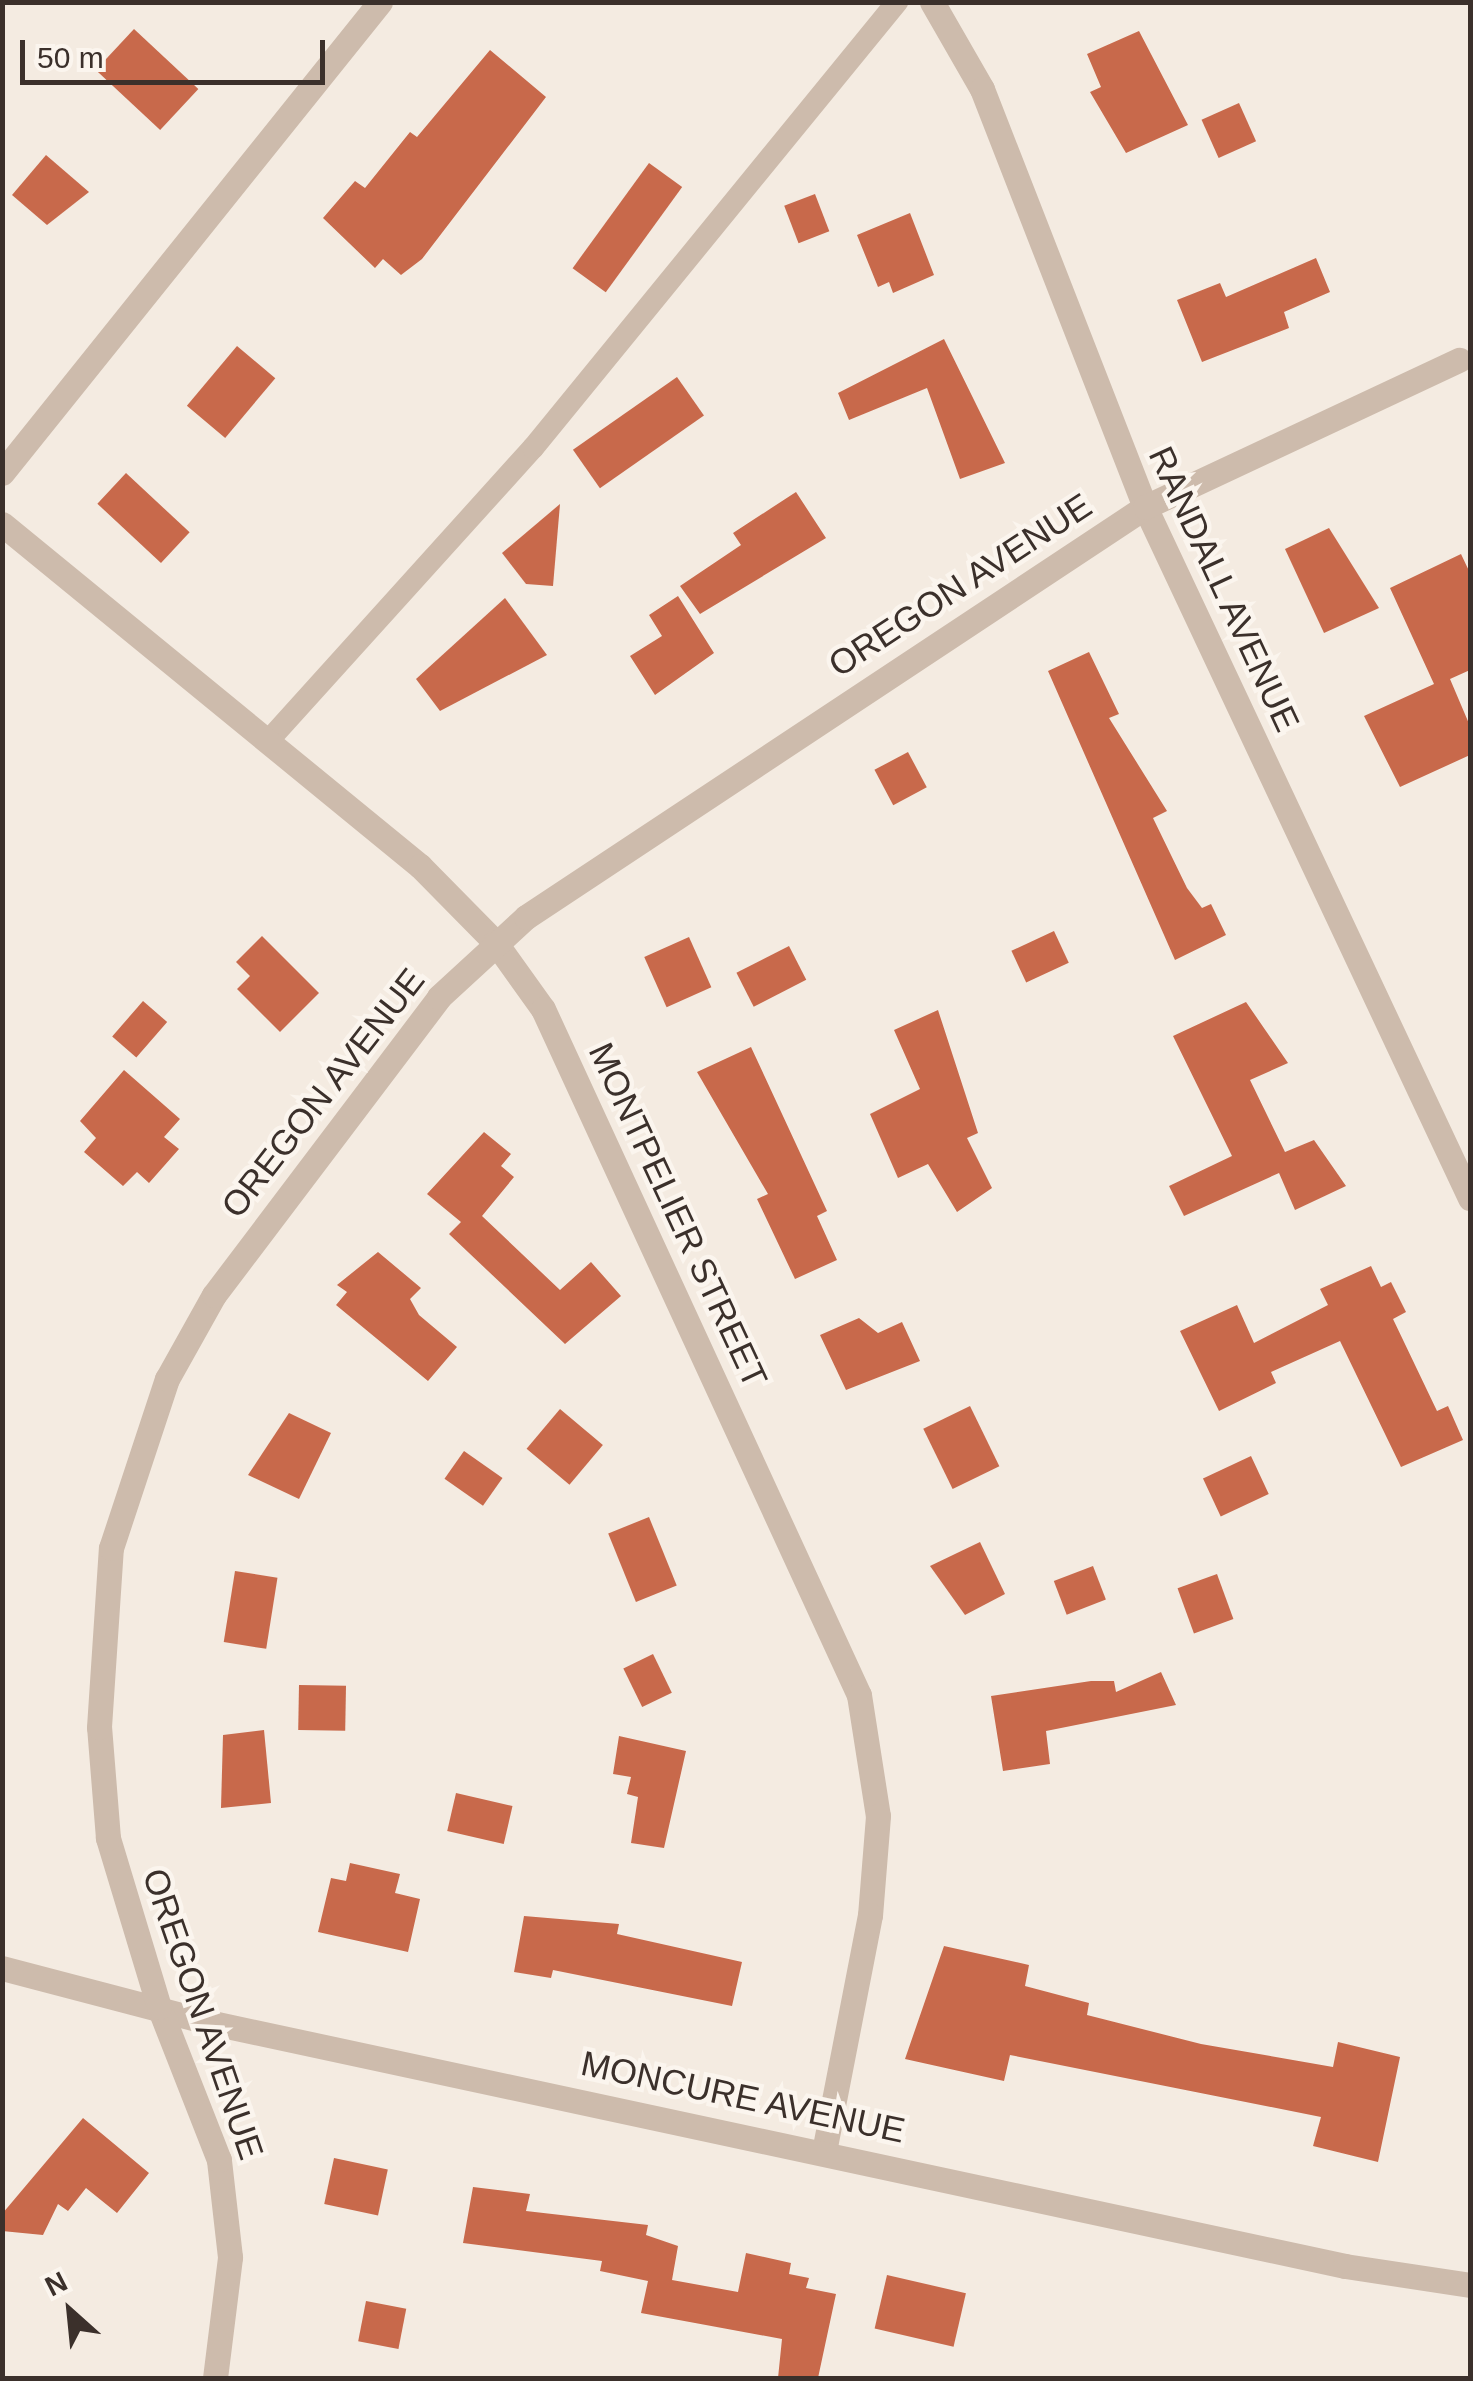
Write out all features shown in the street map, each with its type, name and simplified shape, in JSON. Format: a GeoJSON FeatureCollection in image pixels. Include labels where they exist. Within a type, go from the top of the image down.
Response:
{"type":"FeatureCollection","features":[{"type":"Feature","properties":{"kind":"street"},"geometry":{"type":"LineString","coordinates":[[2,474],[380,2]]}},
{"type":"Feature","properties":{"kind":"street","name":"RANDALL AVENUE"},"geometry":{"type":"LineString","coordinates":[[932,2],[982,89],[1145,507],[1470,1198]]}},
{"type":"Feature","properties":{"kind":"street","name":"OREGON AVENUE"},"geometry":{"type":"LineString","coordinates":[[214,2378],[228,2212],[206,2116],[159,2007],[108,1838],[98,1727],[112,1548],[139,1449],[214,1295],[439,997],[495,942],[1145,507],[1460,360]]}},
{"type":"Feature","properties":{"kind":"street","name":"MONTPELIER STREET"},"geometry":{"type":"LineString","coordinates":[[2,524],[269,740],[495,942],[542,1009],[859,1695],[878,1816],[870,1914],[824,2150]]}},
{"type":"Feature","properties":{"kind":"street","name":"MONCURE AVENUE"},"geometry":{"type":"LineString","coordinates":[[2,1968],[159,2007],[1345,2266],[1470,2285]]}},
{"type":"Feature","properties":{"kind":"lane"},"geometry":{"type":"LineString","coordinates":[[269,740],[533,448],[896,2]]}},
{"type":"Feature","properties":{"kind":"building"},"geometry":{"type":"Polygon","coordinates":[[[134,29],[198,89],[160,130],[96,70],[134,29]]]}},
{"type":"Feature","properties":{"kind":"building"},"geometry":{"type":"Polygon","coordinates":[[[1139,31],[1188,125],[1126,153],[1090,92],[1101,87],[1087,54],[1139,31]]]}},
{"type":"Feature","properties":{"kind":"building"},"geometry":{"type":"Polygon","coordinates":[[[490,50],[546,97],[422,259],[401,275],[383,259],[375,268],[323,218],[355,181],[365,188],[410,132],[417,137],[490,50]]]}},
{"type":"Feature","properties":{"kind":"building"},"geometry":{"type":"Polygon","coordinates":[[[1239,103],[1256,141],[1219,158],[1202,120],[1239,103]]]}},
{"type":"Feature","properties":{"kind":"building"},"geometry":{"type":"Polygon","coordinates":[[[46,155],[89,192],[47,225],[12,195],[46,155]]]}},
{"type":"Feature","properties":{"kind":"building"},"geometry":{"type":"Polygon","coordinates":[[[649,163],[682,187],[606,292],[573,268],[649,163]]]}},
{"type":"Feature","properties":{"kind":"building"},"geometry":{"type":"Polygon","coordinates":[[[815,194],[829,231],[799,243],[784,206],[815,194]]]}},
{"type":"Feature","properties":{"kind":"building"},"geometry":{"type":"Polygon","coordinates":[[[910,213],[934,275],[893,293],[889,282],[878,287],[857,235],[910,213]]]}},
{"type":"Feature","properties":{"kind":"building"},"geometry":{"type":"Polygon","coordinates":[[[1316,258],[1330,292],[1284,312],[1289,328],[1202,362],[1177,300],[1220,283],[1226,297],[1316,258]]]}},
{"type":"Feature","properties":{"kind":"building"},"geometry":{"type":"Polygon","coordinates":[[[944,339],[1005,463],[960,479],[927,388],[849,420],[838,393],[944,339]]]}},
{"type":"Feature","properties":{"kind":"building"},"geometry":{"type":"Polygon","coordinates":[[[237,346],[275,378],[225,438],[187,406],[237,346]]]}},
{"type":"Feature","properties":{"kind":"building"},"geometry":{"type":"Polygon","coordinates":[[[677,377],[704,416],[600,488],[573,450],[677,377]]]}},
{"type":"Feature","properties":{"kind":"building"},"geometry":{"type":"Polygon","coordinates":[[[126,473],[190,532],[161,563],[97,504],[126,473]]]}},
{"type":"Feature","properties":{"kind":"building"},"geometry":{"type":"Polygon","coordinates":[[[796,492],[826,538],[700,614],[680,586],[741,545],[733,533],[796,492]]]}},
{"type":"Feature","properties":{"kind":"building"},"geometry":{"type":"Polygon","coordinates":[[[560,504],[553,586],[526,584],[502,553],[560,504]]]}},
{"type":"Feature","properties":{"kind":"building"},"geometry":{"type":"Polygon","coordinates":[[[1329,528],[1379,608],[1324,633],[1285,549],[1329,528]]]}},
{"type":"Feature","properties":{"kind":"building"},"geometry":{"type":"Polygon","coordinates":[[[1461,554],[1470,573],[1470,670],[1450,679],[1470,726],[1470,755],[1400,787],[1364,716],[1434,684],[1390,588],[1461,554]]]}},
{"type":"Feature","properties":{"kind":"building"},"geometry":{"type":"Polygon","coordinates":[[[678,596],[714,653],[655,695],[630,656],[662,636],[649,615],[678,596]]]}},
{"type":"Feature","properties":{"kind":"building"},"geometry":{"type":"Polygon","coordinates":[[[505,598],[547,655],[440,711],[416,679],[505,598]]]}},
{"type":"Feature","properties":{"kind":"building"},"geometry":{"type":"Polygon","coordinates":[[[1089,652],[1119,714],[1109,718],[1167,811],[1153,818],[1187,888],[1202,908],[1211,904],[1226,935],[1175,960],[1048,671],[1089,652]]]}},
{"type":"Feature","properties":{"kind":"building"},"geometry":{"type":"Polygon","coordinates":[[[908,752],[927,787],[893,805],[874,770],[908,752]]]}},
{"type":"Feature","properties":{"kind":"building"},"geometry":{"type":"Polygon","coordinates":[[[1054,931],[1069,963],[1026,983],[1011,951],[1054,931]]]}},
{"type":"Feature","properties":{"kind":"building"},"geometry":{"type":"Polygon","coordinates":[[[262,936],[319,993],[280,1032],[237,989],[250,976],[236,962],[262,936]]]}},
{"type":"Feature","properties":{"kind":"building"},"geometry":{"type":"Polygon","coordinates":[[[689,937],[711,987],[667,1007],[644,957],[689,937]]]}},
{"type":"Feature","properties":{"kind":"building"},"geometry":{"type":"Polygon","coordinates":[[[789,946],[806,980],[754,1007],[736,973],[789,946]]]}},
{"type":"Feature","properties":{"kind":"building"},"geometry":{"type":"Polygon","coordinates":[[[143,1001],[167,1022],[136,1057],[112,1036],[143,1001]]]}},
{"type":"Feature","properties":{"kind":"building"},"geometry":{"type":"Polygon","coordinates":[[[1246,1002],[1288,1063],[1250,1080],[1285,1152],[1314,1140],[1346,1186],[1295,1210],[1279,1173],[1184,1216],[1169,1186],[1232,1156],[1173,1036],[1246,1002]]]}},
{"type":"Feature","properties":{"kind":"building"},"geometry":{"type":"Polygon","coordinates":[[[938,1010],[978,1133],[967,1138],[992,1188],[957,1212],[928,1164],[898,1178],[870,1114],[920,1089],[894,1030],[938,1010]]]}},
{"type":"Feature","properties":{"kind":"building"},"geometry":{"type":"Polygon","coordinates":[[[751,1047],[827,1211],[817,1216],[837,1260],[795,1279],[757,1199],[768,1194],[697,1072],[751,1047]]]}},
{"type":"Feature","properties":{"kind":"building"},"geometry":{"type":"Polygon","coordinates":[[[124,1070],[180,1119],[164,1137],[179,1149],[149,1183],[137,1172],[123,1186],[84,1152],[96,1138],[80,1121],[124,1070]]]}},
{"type":"Feature","properties":{"kind":"building"},"geometry":{"type":"Polygon","coordinates":[[[484,1132],[511,1154],[501,1166],[514,1177],[482,1216],[560,1290],[591,1262],[621,1296],[565,1344],[449,1234],[461,1222],[427,1194],[484,1132]]]}},
{"type":"Feature","properties":{"kind":"building"},"geometry":{"type":"Polygon","coordinates":[[[378,1252],[421,1288],[410,1299],[419,1315],[457,1347],[428,1381],[336,1305],[347,1292],[337,1285],[378,1252]]]}},
{"type":"Feature","properties":{"kind":"building"},"geometry":{"type":"Polygon","coordinates":[[[1371,1266],[1381,1287],[1391,1282],[1406,1312],[1393,1319],[1437,1411],[1448,1406],[1463,1440],[1401,1467],[1340,1341],[1271,1372],[1276,1383],[1219,1411],[1180,1331],[1237,1305],[1254,1343],[1328,1305],[1320,1289],[1371,1266]]]}},
{"type":"Feature","properties":{"kind":"building"},"geometry":{"type":"Polygon","coordinates":[[[859,1318],[878,1333],[902,1322],[920,1361],[846,1390],[820,1335],[859,1318]]]}},
{"type":"Feature","properties":{"kind":"building"},"geometry":{"type":"Polygon","coordinates":[[[970,1406],[999,1466],[953,1489],[923,1429],[970,1406]]]}},
{"type":"Feature","properties":{"kind":"building"},"geometry":{"type":"Polygon","coordinates":[[[560,1409],[603,1445],[569,1485],[527,1449],[560,1409]]]}},
{"type":"Feature","properties":{"kind":"building"},"geometry":{"type":"Polygon","coordinates":[[[289,1413],[331,1433],[299,1499],[248,1475],[289,1413]]]}},
{"type":"Feature","properties":{"kind":"building"},"geometry":{"type":"Polygon","coordinates":[[[464,1451],[503,1478],[483,1506],[444,1479],[464,1451]]]}},
{"type":"Feature","properties":{"kind":"building"},"geometry":{"type":"Polygon","coordinates":[[[1251,1456],[1269,1494],[1221,1516],[1203,1478],[1251,1456]]]}},
{"type":"Feature","properties":{"kind":"building"},"geometry":{"type":"Polygon","coordinates":[[[649,1517],[677,1586],[636,1602],[608,1533],[649,1517]]]}},
{"type":"Feature","properties":{"kind":"building"},"geometry":{"type":"Polygon","coordinates":[[[980,1542],[1005,1594],[965,1615],[930,1566],[980,1542]]]}},
{"type":"Feature","properties":{"kind":"building"},"geometry":{"type":"Polygon","coordinates":[[[1093,1566],[1106,1600],[1067,1615],[1054,1581],[1093,1566]]]}},
{"type":"Feature","properties":{"kind":"building"},"geometry":{"type":"Polygon","coordinates":[[[235,1571],[277,1578],[266,1649],[224,1642],[235,1571]]]}},
{"type":"Feature","properties":{"kind":"building"},"geometry":{"type":"Polygon","coordinates":[[[1217,1574],[1233,1619],[1194,1633],[1178,1588],[1217,1574]]]}},
{"type":"Feature","properties":{"kind":"building"},"geometry":{"type":"Polygon","coordinates":[[[653,1654],[672,1693],[642,1707],[623,1668],[653,1654]]]}},
{"type":"Feature","properties":{"kind":"building"},"geometry":{"type":"Polygon","coordinates":[[[1161,1672],[1176,1705],[1046,1731],[1050,1764],[1003,1771],[991,1696],[1091,1681],[1114,1681],[1116,1692],[1161,1672]]]}},
{"type":"Feature","properties":{"kind":"building"},"geometry":{"type":"Polygon","coordinates":[[[299,1685],[346,1686],[345,1731],[298,1730],[299,1685]]]}},
{"type":"Feature","properties":{"kind":"building"},"geometry":{"type":"Polygon","coordinates":[[[264,1730],[271,1803],[221,1808],[223,1735],[264,1730]]]}},
{"type":"Feature","properties":{"kind":"building"},"geometry":{"type":"Polygon","coordinates":[[[619,1736],[686,1751],[664,1848],[631,1843],[638,1797],[627,1794],[631,1777],[613,1774],[619,1736]]]}},
{"type":"Feature","properties":{"kind":"building"},"geometry":{"type":"Polygon","coordinates":[[[456,1793],[513,1806],[504,1844],[447,1831],[456,1793]]]}},
{"type":"Feature","properties":{"kind":"building"},"geometry":{"type":"Polygon","coordinates":[[[350,1863],[400,1874],[395,1893],[420,1899],[408,1952],[318,1932],[331,1878],[346,1881],[350,1863]]]}},
{"type":"Feature","properties":{"kind":"building"},"geometry":{"type":"Polygon","coordinates":[[[524,1916],[619,1924],[617,1934],[742,1962],[732,2006],[553,1970],[551,1978],[514,1972],[524,1916]]]}},
{"type":"Feature","properties":{"kind":"building"},"geometry":{"type":"Polygon","coordinates":[[[944,1946],[1029,1965],[1025,1986],[1089,2003],[1087,2015],[1201,2044],[1333,2067],[1338,2042],[1400,2057],[1378,2162],[1313,2146],[1321,2117],[1010,2055],[1004,2081],[905,2059],[944,1946]]]}},
{"type":"Feature","properties":{"kind":"building"},"geometry":{"type":"Polygon","coordinates":[[[83,2118],[149,2173],[117,2213],[86,2188],[68,2211],[58,2204],[43,2235],[2,2231],[2,2214],[83,2118]]]}},
{"type":"Feature","properties":{"kind":"building"},"geometry":{"type":"Polygon","coordinates":[[[334,2158],[388,2169],[378,2215],[324,2204],[334,2158]]]}},
{"type":"Feature","properties":{"kind":"building"},"geometry":{"type":"Polygon","coordinates":[[[473,2187],[530,2194],[526,2211],[648,2225],[646,2235],[678,2246],[672,2280],[738,2292],[746,2253],[791,2263],[789,2274],[809,2278],[806,2288],[836,2294],[818,2378],[778,2378],[782,2339],[641,2313],[648,2281],[600,2271],[602,2261],[463,2243],[473,2187]]]}},
{"type":"Feature","properties":{"kind":"building"},"geometry":{"type":"Polygon","coordinates":[[[887,2275],[966,2293],[954,2347],[875,2329],[887,2275]]]}},
{"type":"Feature","properties":{"kind":"building"},"geometry":{"type":"Polygon","coordinates":[[[366,2301],[406,2309],[398,2349],[358,2341],[366,2301]]]}}]}
